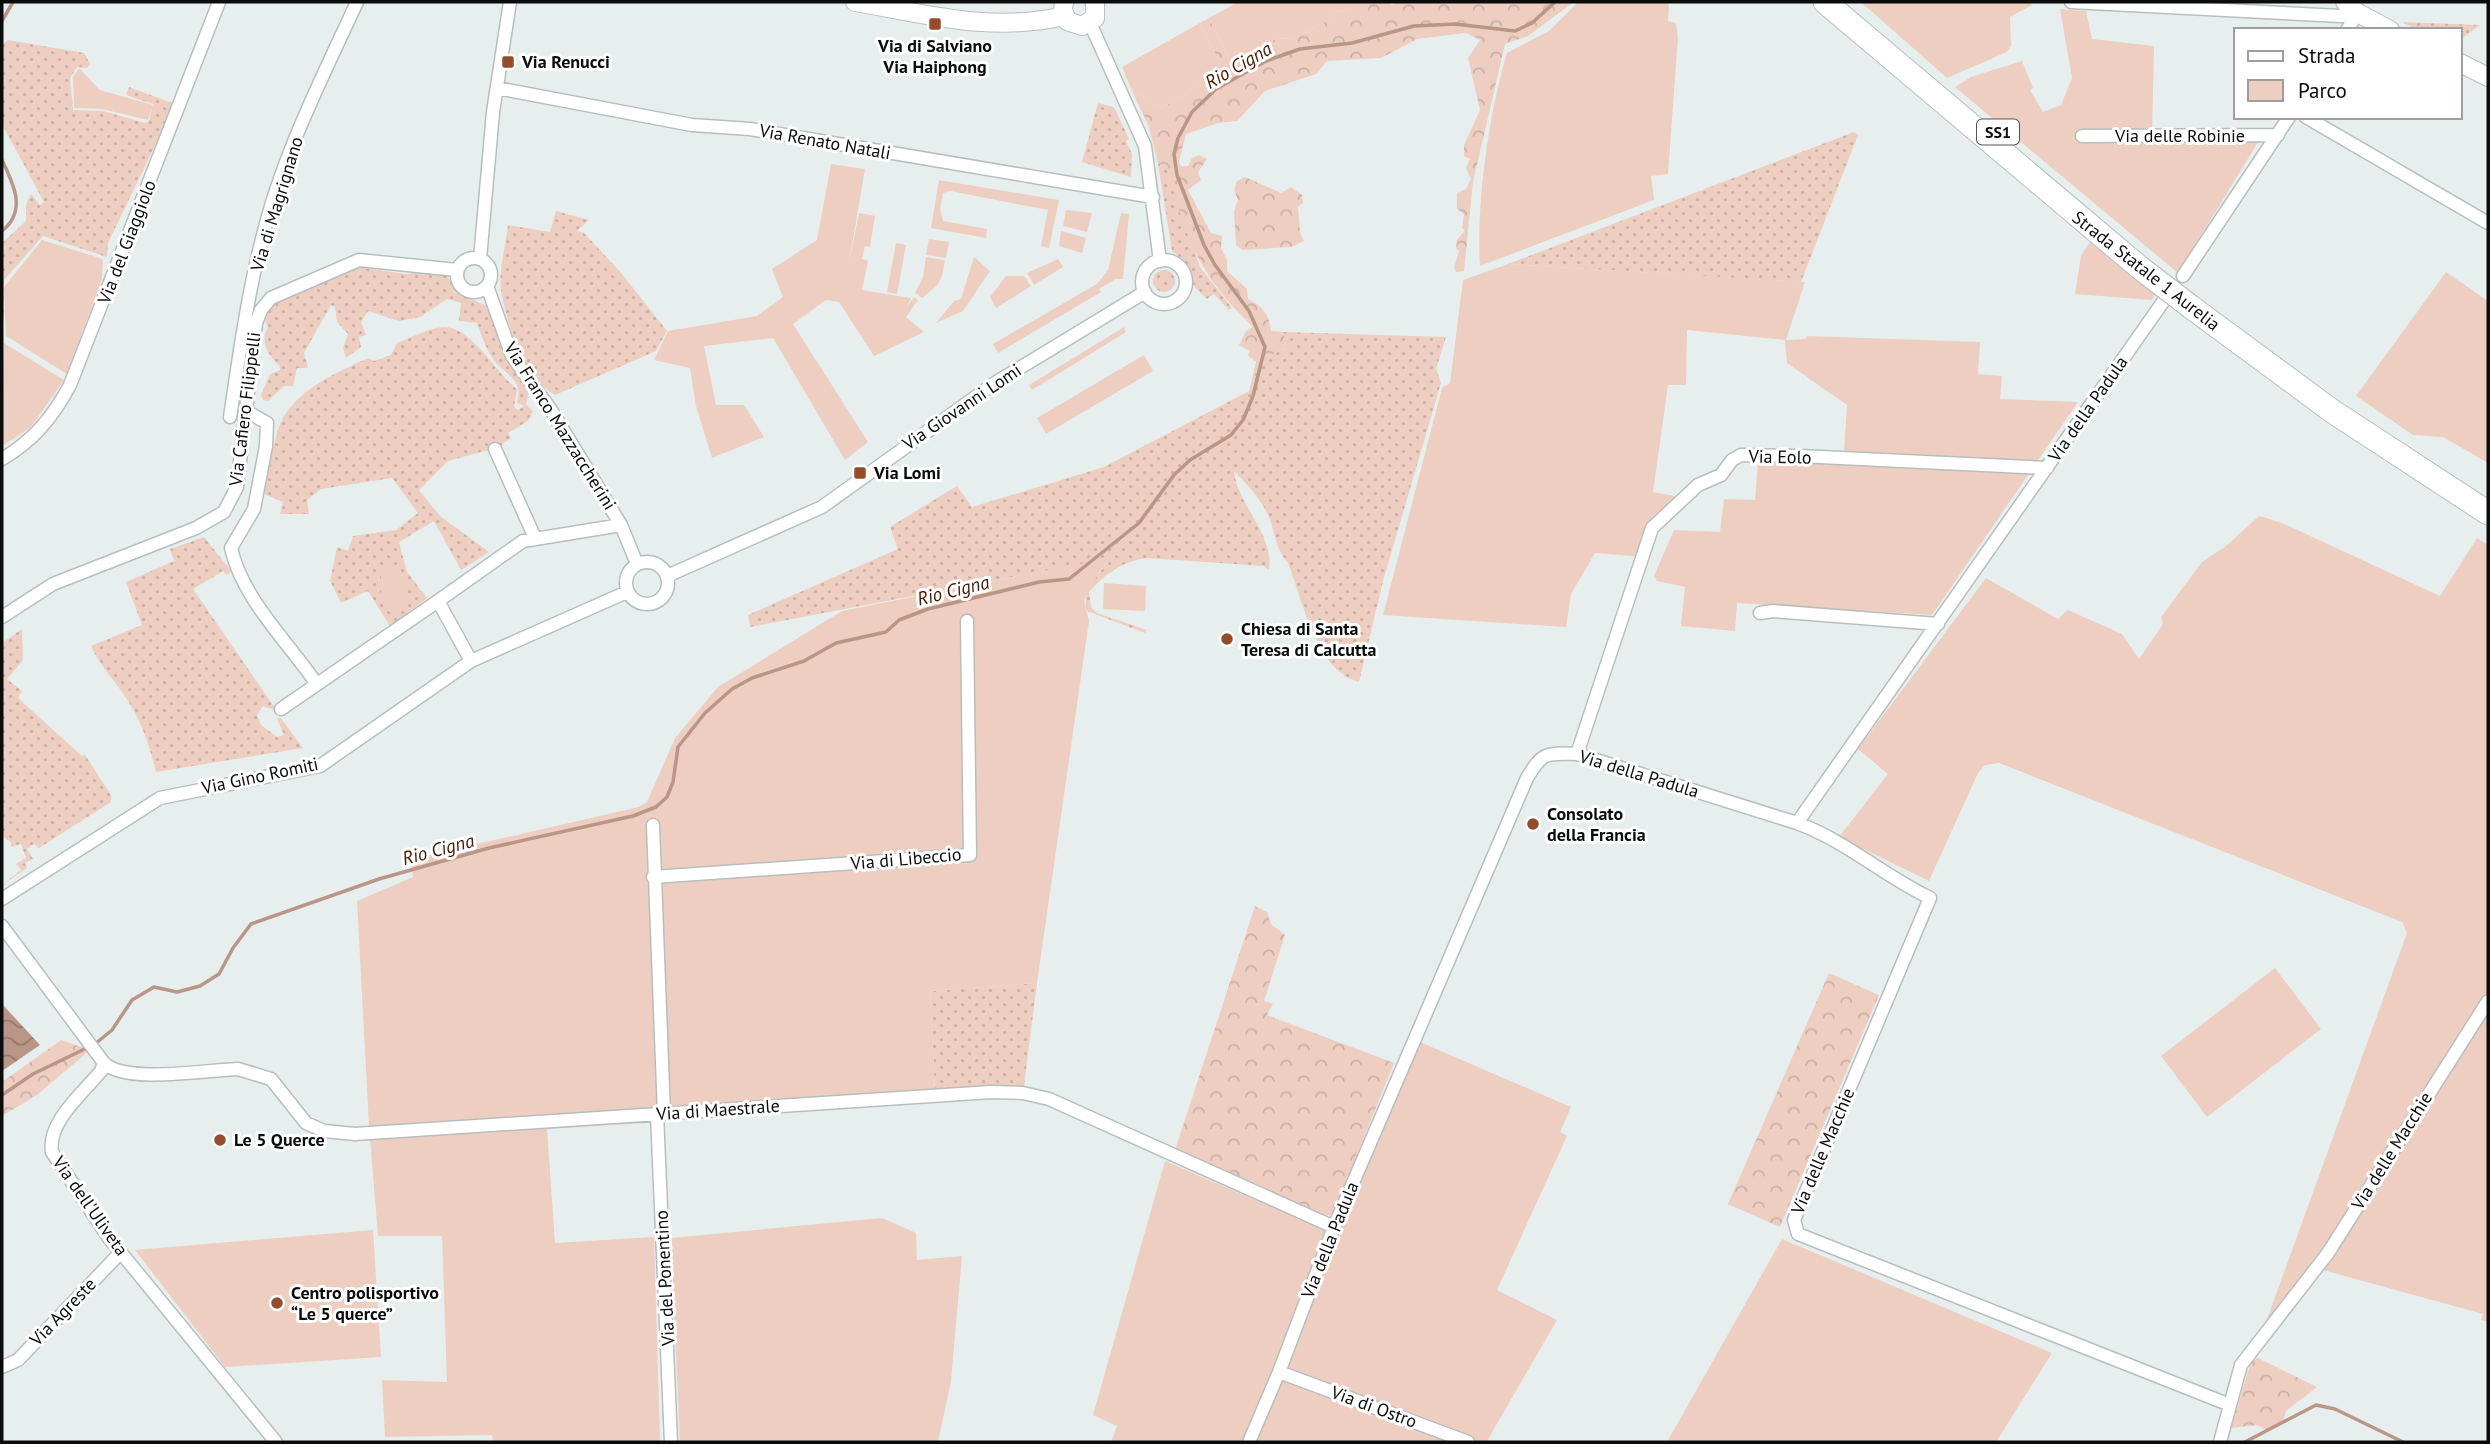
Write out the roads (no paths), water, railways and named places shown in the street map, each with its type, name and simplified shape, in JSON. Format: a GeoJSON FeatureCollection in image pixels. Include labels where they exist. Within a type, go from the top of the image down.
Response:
{"type":"FeatureCollection","features":[{"type":"Feature","properties":{"kind":"highway","name":"Strada Statale 1 Aurelia"},"geometry":{"type":"LineString","coordinates":[[1841,6],[2143,262],[2332,411],[2488,513]]}},
{"type":"Feature","properties":{"kind":"highway","name":"Strada Statale 1 Aurelia"},"geometry":{"type":"LineString","coordinates":[[2194,302],[2483,494]]}},
{"type":"Feature","properties":{"kind":"street","name":"Via del Giaggiolo"},"geometry":{"type":"LineString","coordinates":[[2,459],[24,447],[38,432],[58,409],[70,385],[219,2]]}},
{"type":"Feature","properties":{"kind":"street","name":"Via di Magrignano"},"geometry":{"type":"LineString","coordinates":[[230,417],[248,301],[262,236],[292,148],[357,2]]}},
{"type":"Feature","properties":{"kind":"street"},"geometry":{"type":"LineString","coordinates":[[480,259],[497,88],[510,2]]}},
{"type":"Feature","properties":{"kind":"street"},"geometry":{"type":"LineString","coordinates":[[855,2],[994,25],[1019,24],[1064,9],[1076,26],[1090,23],[1097,12],[1095,2]]}},
{"type":"Feature","properties":{"kind":"street"},"geometry":{"type":"LineString","coordinates":[[2071,2],[2316,15],[2352,8],[2387,28]]}},
{"type":"Feature","properties":{"kind":"street"},"geometry":{"type":"LineString","coordinates":[[2347,28],[2352,8]]}},
{"type":"Feature","properties":{"kind":"street"},"geometry":{"type":"LineString","coordinates":[[1090,23],[1140,132],[1153,197],[1160,261]]}},
{"type":"Feature","properties":{"kind":"street"},"geometry":{"type":"LineString","coordinates":[[2462,64],[2488,77]]}},
{"type":"Feature","properties":{"kind":"street","name":"Via Renato Natali"},"geometry":{"type":"LineString","coordinates":[[497,88],[692,125],[750,129],[1153,197]]}},
{"type":"Feature","properties":{"kind":"street"},"geometry":{"type":"LineString","coordinates":[[2183,276],[2289,119]]}},
{"type":"Feature","properties":{"kind":"street"},"geometry":{"type":"LineString","coordinates":[[2309,119],[2488,223]]}},
{"type":"Feature","properties":{"kind":"street","name":"Via delle Robinie"},"geometry":{"type":"LineString","coordinates":[[2082,136],[2278,135]]}},
{"type":"Feature","properties":{"kind":"street"},"geometry":{"type":"LineString","coordinates":[[466,259],[480,259],[491,271],[487,286],[477,292],[465,290],[458,282],[457,270],[466,259]]}},
{"type":"Feature","properties":{"kind":"street","name":"Via Cafiero Filippelli"},"geometry":{"type":"LineString","coordinates":[[2,617],[54,584],[219,516],[232,502],[237,487],[257,317],[266,303],[280,291],[359,260],[457,270]]}},
{"type":"Feature","properties":{"kind":"street"},"geometry":{"type":"LineString","coordinates":[[1160,261],[1171,261],[1180,267],[1185,276],[1183,291],[1174,301],[1166,303],[1154,301],[1145,292],[1144,272],[1160,261]]}},
{"type":"Feature","properties":{"kind":"street","name":"Via Franco Mazzaccherini"},"geometry":{"type":"LineString","coordinates":[[487,286],[512,356],[551,410],[621,525],[637,564]]}},
{"type":"Feature","properties":{"kind":"street","name":"Via Giovanni Lomi"},"geometry":{"type":"LineString","coordinates":[[667,576],[822,507],[995,383],[1145,292]]}},
{"type":"Feature","properties":{"kind":"street","name":"Via della Padula"},"geometry":{"type":"LineString","coordinates":[[1249,1442],[1279,1372],[1334,1227],[1527,778],[1542,755],[1577,754],[1797,823],[2165,299]]}},
{"type":"Feature","properties":{"kind":"street"},"geometry":{"type":"LineString","coordinates":[[246,411],[267,423],[267,435],[254,509],[231,548],[234,562],[270,622],[316,683]]}},
{"type":"Feature","properties":{"kind":"street"},"geometry":{"type":"LineString","coordinates":[[495,449],[535,538]]}},
{"type":"Feature","properties":{"kind":"street","name":"Via Eolo"},"geometry":{"type":"LineString","coordinates":[[1577,754],[1653,528],[1698,485],[1721,475],[1732,460],[1741,455],[1800,456],[2047,468]]}},
{"type":"Feature","properties":{"kind":"street"},"geometry":{"type":"LineString","coordinates":[[281,709],[523,541],[621,525]]}},
{"type":"Feature","properties":{"kind":"street"},"geometry":{"type":"LineString","coordinates":[[637,564],[657,564],[667,576],[664,596],[652,604],[638,603],[627,592],[627,576],[637,564]]}},
{"type":"Feature","properties":{"kind":"street","name":"Via Gino Romiti"},"geometry":{"type":"LineString","coordinates":[[2,899],[160,798],[320,766],[471,661],[627,592]]}},
{"type":"Feature","properties":{"kind":"street"},"geometry":{"type":"LineString","coordinates":[[438,601],[471,661]]}},
{"type":"Feature","properties":{"kind":"street"},"geometry":{"type":"LineString","coordinates":[[1760,613],[1773,611],[1937,624]]}},
{"type":"Feature","properties":{"kind":"street","name":"Via di Libeccio"},"geometry":{"type":"LineString","coordinates":[[653,877],[970,855],[967,621]]}},
{"type":"Feature","properties":{"kind":"street","name":"Via delle Macchie"},"geometry":{"type":"LineString","coordinates":[[1797,823],[1871,861],[1885,875],[1930,898],[1794,1220],[1798,1234],[2230,1405]]}},
{"type":"Feature","properties":{"kind":"street"},"geometry":{"type":"LineString","coordinates":[[653,825],[660,1114]]}},
{"type":"Feature","properties":{"kind":"street"},"geometry":{"type":"LineString","coordinates":[[2,926],[100,1058]]}},
{"type":"Feature","properties":{"kind":"street","name":"Via delle Macchie"},"geometry":{"type":"LineString","coordinates":[[2220,1442],[2241,1365],[2328,1254],[2488,1001]]}},
{"type":"Feature","properties":{"kind":"street","name":"Via di Maestrale"},"geometry":{"type":"LineString","coordinates":[[100,1058],[113,1072],[139,1074],[238,1069],[252,1072],[271,1079],[306,1123],[324,1131],[355,1134],[991,1092],[1023,1093],[1049,1099],[1334,1227]]}},
{"type":"Feature","properties":{"kind":"street","name":"Via dell'Uliveta"},"geometry":{"type":"LineString","coordinates":[[100,1058],[101,1071],[57,1124],[51,1148],[79,1197],[121,1252],[276,1442]]}},
{"type":"Feature","properties":{"kind":"street","name":"Via del Ponentino"},"geometry":{"type":"LineString","coordinates":[[660,1114],[671,1442]]}},
{"type":"Feature","properties":{"kind":"street","name":"Via Agreste"},"geometry":{"type":"LineString","coordinates":[[2,1367],[18,1360],[121,1252]]}},
{"type":"Feature","properties":{"kind":"street","name":"Via di Ostro"},"geometry":{"type":"LineString","coordinates":[[1279,1372],[1468,1442]]}},
{"type":"Feature","properties":{"kind":"water"},"geometry":{"type":"Polygon","coordinates":[[[2,1004],[40,1045],[2,1071],[2,1004]]]}},
{"type":"Feature","properties":{"kind":"waterway"},"geometry":{"type":"LineString","coordinates":[[2,21],[13,2]]}},
{"type":"Feature","properties":{"kind":"waterway","name":"Rio Cigna"},"geometry":{"type":"LineString","coordinates":[[2,1095],[33,1074],[95,1044],[112,1030],[132,1000],[154,987],[177,992],[200,986],[219,974],[233,948],[251,924],[379,879],[489,848],[633,816],[656,807],[667,797],[673,782],[678,747],[705,713],[732,689],[752,678],[804,661],[836,643],[886,632],[899,620],[928,609],[1039,582],[1069,579],[1139,523],[1174,475],[1190,460],[1231,435],[1243,420],[1253,396],[1265,347],[1249,311],[1215,265],[1204,245],[1177,175],[1174,154],[1178,138],[1192,112],[1216,89],[1266,61],[1300,49],[1352,43],[1414,26],[1455,24],[1515,31],[1532,23],[1555,2]]}},
{"type":"Feature","properties":{"kind":"waterway"},"geometry":{"type":"LineString","coordinates":[[2,160],[16,197],[14,215],[2,231]]}},
{"type":"Feature","properties":{"kind":"waterway"},"geometry":{"type":"LineString","coordinates":[[2245,1442],[2316,1405],[2335,1409],[2403,1442]]}},
{"type":"Feature","properties":{"kind":"place","name":"Via di Salviano Via Haiphong"},"geometry":{"type":"Point","coordinates":[935,24]}},
{"type":"Feature","properties":{"kind":"place","name":"Via Renucci"},"geometry":{"type":"Point","coordinates":[508,62]}},
{"type":"Feature","properties":{"kind":"place","name":"Via Lomi"},"geometry":{"type":"Point","coordinates":[860,473]}},
{"type":"Feature","properties":{"kind":"place","name":"Chiesa di Santa Teresa di Calcutta"},"geometry":{"type":"Point","coordinates":[1227,639]}},
{"type":"Feature","properties":{"kind":"place","name":"Consolato della Francia"},"geometry":{"type":"Point","coordinates":[1533,824]}},
{"type":"Feature","properties":{"kind":"place","name":"Le 5 Querce"},"geometry":{"type":"Point","coordinates":[220,1140]}},
{"type":"Feature","properties":{"kind":"place","name":"Centro polisportivo “Le 5 querce”"},"geometry":{"type":"Point","coordinates":[277,1303]}}]}
